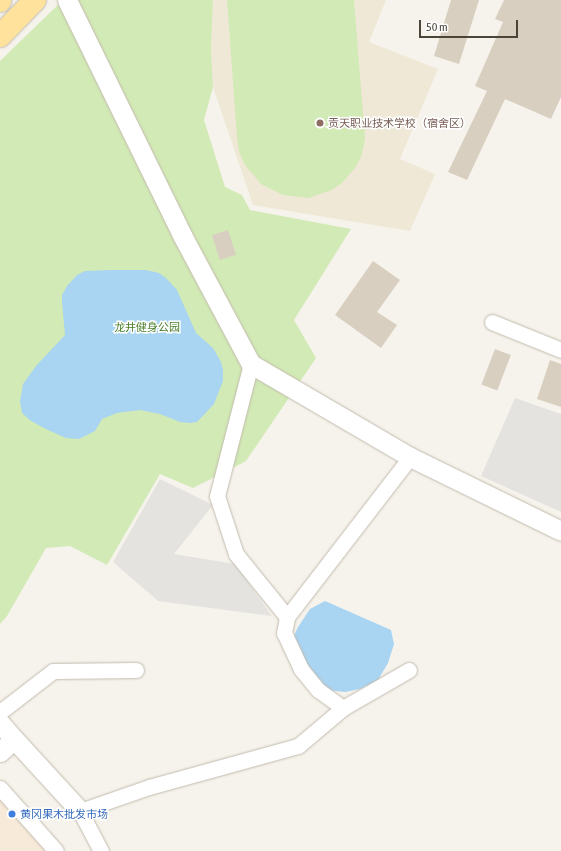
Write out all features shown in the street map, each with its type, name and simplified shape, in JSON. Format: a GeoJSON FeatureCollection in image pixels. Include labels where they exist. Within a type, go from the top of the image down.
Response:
{"type":"FeatureCollection","features":[{"type":"Feature","properties":{"kind":"main road"},"geometry":{"type":"LineString","coordinates":[[0,36],[35,0]]}},
{"type":"Feature","properties":{"kind":"street"},"geometry":{"type":"LineString","coordinates":[[67,0],[179,228],[251,364],[410,457],[561,531]]}},
{"type":"Feature","properties":{"kind":"street"},"geometry":{"type":"LineString","coordinates":[[492,322],[561,350]]}},
{"type":"Feature","properties":{"kind":"street"},"geometry":{"type":"LineString","coordinates":[[251,364],[217,496],[236,554],[287,617]]}},
{"type":"Feature","properties":{"kind":"street"},"geometry":{"type":"LineString","coordinates":[[343,708],[318,690],[301,669],[284,633],[287,617],[410,457]]}},
{"type":"Feature","properties":{"kind":"street"},"geometry":{"type":"LineString","coordinates":[[0,712],[53,670],[136,670]]}},
{"type":"Feature","properties":{"kind":"street"},"geometry":{"type":"LineString","coordinates":[[80,811],[149,787],[298,746],[343,708],[409,670]]}},
{"type":"Feature","properties":{"kind":"street"},"geometry":{"type":"LineString","coordinates":[[0,724],[80,811],[101,851]]}},
{"type":"Feature","properties":{"kind":"street"},"geometry":{"type":"LineString","coordinates":[[0,752],[14,739]]}},
{"type":"Feature","properties":{"kind":"street"},"geometry":{"type":"LineString","coordinates":[[0,788],[56,851]]}},
{"type":"Feature","properties":{"kind":"shaded area","name":"贡天职业技术学校（宿舍区）"},"geometry":{"type":"Polygon","coordinates":[[[213,0],[386,0],[369,42],[438,69],[400,159],[435,174],[410,231],[253,205],[213,87],[211,49],[213,0]]]}},
{"type":"Feature","properties":{"kind":"shaded area"},"geometry":{"type":"Polygon","coordinates":[[[515,398],[561,414],[561,512],[481,476],[515,398]]]}},
{"type":"Feature","properties":{"kind":"shaded area"},"geometry":{"type":"Polygon","coordinates":[[[160,479],[213,505],[174,554],[235,564],[272,616],[158,601],[113,562],[160,479]]]}},
{"type":"Feature","properties":{"kind":"shaded area","name":"黄冈果木批发市场"},"geometry":{"type":"Polygon","coordinates":[[[0,788],[56,851],[0,851],[0,788]]]}},
{"type":"Feature","properties":{"kind":"green space","name":"龙井健身公园"},"geometry":{"type":"Polygon","coordinates":[[[63,0],[213,0],[211,49],[213,87],[204,120],[225,187],[242,195],[250,210],[351,229],[294,320],[316,358],[246,461],[193,488],[160,474],[107,565],[70,546],[46,548],[7,616],[0,624],[0,61],[63,0]]]}},
{"type":"Feature","properties":{"kind":"green space"},"geometry":{"type":"Polygon","coordinates":[[[227,0],[354,0],[365,139],[361,157],[355,168],[342,183],[332,190],[308,198],[283,195],[261,184],[245,165],[239,152],[237,137],[227,0]]]}},
{"type":"Feature","properties":{"kind":"water"},"geometry":{"type":"Polygon","coordinates":[[[146,270],[159,273],[166,278],[177,290],[196,333],[213,348],[221,362],[223,381],[214,404],[197,422],[180,422],[160,414],[140,410],[117,413],[102,419],[95,431],[79,439],[66,438],[48,430],[31,421],[22,413],[20,401],[23,384],[36,366],[65,335],[62,295],[67,286],[77,275],[85,271],[146,270]]]}},
{"type":"Feature","properties":{"kind":"water"},"geometry":{"type":"Polygon","coordinates":[[[325,601],[391,630],[394,644],[388,663],[378,680],[360,689],[345,692],[327,690],[314,679],[293,638],[298,627],[310,609],[325,601]]]}},
{"type":"Feature","properties":{"kind":"building"},"geometry":{"type":"Polygon","coordinates":[[[451,0],[479,0],[459,64],[434,56],[451,0]]]}},
{"type":"Feature","properties":{"kind":"building"},"geometry":{"type":"Polygon","coordinates":[[[504,0],[561,0],[561,97],[551,119],[505,99],[467,180],[448,172],[487,91],[475,86],[503,22],[495,19],[504,0]]]}},
{"type":"Feature","properties":{"kind":"building"},"geometry":{"type":"Polygon","coordinates":[[[228,230],[236,255],[220,260],[212,235],[228,230]]]}},
{"type":"Feature","properties":{"kind":"building"},"geometry":{"type":"Polygon","coordinates":[[[373,261],[400,280],[377,312],[397,325],[381,348],[335,315],[373,261]]]}},
{"type":"Feature","properties":{"kind":"building"},"geometry":{"type":"Polygon","coordinates":[[[495,349],[511,355],[497,391],[481,384],[495,349]]]}},
{"type":"Feature","properties":{"kind":"building"},"geometry":{"type":"Polygon","coordinates":[[[550,360],[561,364],[561,407],[537,399],[550,360]]]}},
{"type":"Feature","properties":{"kind":"place","name":"贡天职业技术学校（宿舍区）"},"geometry":{"type":"Point","coordinates":[320,123]}},
{"type":"Feature","properties":{"kind":"place","name":"黄冈果木批发市场"},"geometry":{"type":"Point","coordinates":[12,814]}}]}
